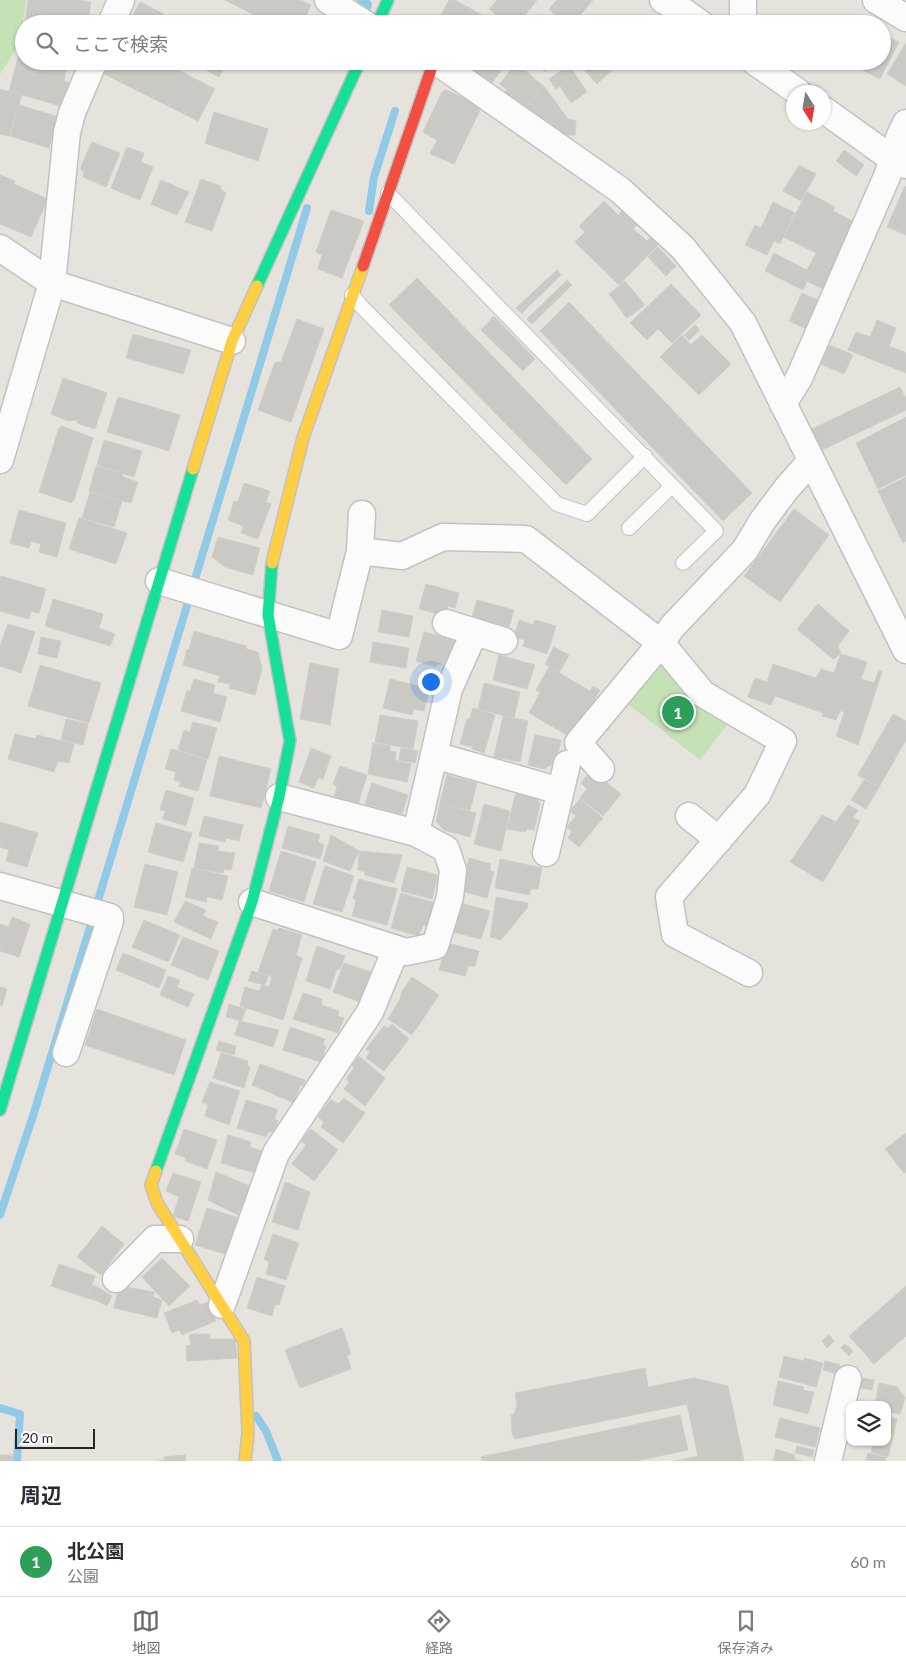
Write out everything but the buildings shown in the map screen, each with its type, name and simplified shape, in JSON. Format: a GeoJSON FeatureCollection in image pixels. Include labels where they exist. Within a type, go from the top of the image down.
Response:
{"type":"FeatureCollection","features":[{"type":"Feature","properties":{"kind":"street"},"geometry":{"type":"LineString","coordinates":[[115,15],[121,0]]}},
{"type":"Feature","properties":{"kind":"street"},"geometry":{"type":"LineString","coordinates":[[328,0],[350,15]]}},
{"type":"Feature","properties":{"kind":"street"},"geometry":{"type":"LineString","coordinates":[[381,15],[388,0]]}},
{"type":"Feature","properties":{"kind":"street"},"geometry":{"type":"LineString","coordinates":[[663,0],[689,15]]}},
{"type":"Feature","properties":{"kind":"street"},"geometry":{"type":"LineString","coordinates":[[743,0],[743,15]]}},
{"type":"Feature","properties":{"kind":"street"},"geometry":{"type":"LineString","coordinates":[[876,0],[906,18]]}},
{"type":"Feature","properties":{"kind":"street"},"geometry":{"type":"LineString","coordinates":[[0,460],[52,282],[66,132],[90,70]]}},
{"type":"Feature","properties":{"kind":"street"},"geometry":{"type":"LineString","coordinates":[[0,1110],[232,341],[356,70]]}},
{"type":"Feature","properties":{"kind":"street"},"geometry":{"type":"LineString","coordinates":[[245,1461],[248,1434],[244,1341],[158,1203],[151,1185],[252,902],[279,797],[290,741],[268,615],[270,568],[286,502],[303,438],[432,70]]}},
{"type":"Feature","properties":{"kind":"street"},"geometry":{"type":"LineString","coordinates":[[448,70],[620,190],[683,248],[743,323],[906,650]]}},
{"type":"Feature","properties":{"kind":"street"},"geometry":{"type":"LineString","coordinates":[[767,70],[788,85]]}},
{"type":"Feature","properties":{"kind":"street"},"geometry":{"type":"LineString","coordinates":[[831,115],[899,162]]}},
{"type":"Feature","properties":{"kind":"street"},"geometry":{"type":"LineString","coordinates":[[783,404],[799,378],[888,174],[899,162],[899,136],[906,123]]}},
{"type":"Feature","properties":{"kind":"street"},"geometry":{"type":"LineString","coordinates":[[0,248],[52,282],[232,341]]}},
{"type":"Feature","properties":{"kind":"street"},"geometry":{"type":"LineString","coordinates":[[601,769],[578,744],[661,643],[672,626],[745,550],[763,520],[782,494],[811,461]]}},
{"type":"Feature","properties":{"kind":"street"},"geometry":{"type":"LineString","coordinates":[[159,582],[339,636],[360,551],[362,514]]}},
{"type":"Feature","properties":{"kind":"street"},"geometry":{"type":"LineString","coordinates":[[360,551],[402,556],[444,538],[526,539],[661,643],[703,694],[783,741],[758,795],[669,897],[675,934],[749,973]]}},
{"type":"Feature","properties":{"kind":"street"},"geometry":{"type":"LineString","coordinates":[[446,623],[504,642]]}},
{"type":"Feature","properties":{"kind":"street"},"geometry":{"type":"LineString","coordinates":[[416,833],[449,689],[474,633]]}},
{"type":"Feature","properties":{"kind":"street"},"geometry":{"type":"LineString","coordinates":[[434,754],[560,792]]}},
{"type":"Feature","properties":{"kind":"street"},"geometry":{"type":"LineString","coordinates":[[546,853],[567,764]]}},
{"type":"Feature","properties":{"kind":"street"},"geometry":{"type":"LineString","coordinates":[[252,902],[406,952],[435,946],[450,897],[453,870],[446,849],[416,833],[279,797]]}},
{"type":"Feature","properties":{"kind":"street"},"geometry":{"type":"LineString","coordinates":[[689,816],[719,840]]}},
{"type":"Feature","properties":{"kind":"street"},"geometry":{"type":"LineString","coordinates":[[0,886],[110,917],[66,1053]]}},
{"type":"Feature","properties":{"kind":"street"},"geometry":{"type":"LineString","coordinates":[[222,1305],[276,1153],[370,1012],[396,949]]}},
{"type":"Feature","properties":{"kind":"street"},"geometry":{"type":"LineString","coordinates":[[116,1279],[155,1239],[180,1239]]}},
{"type":"Feature","properties":{"kind":"street"},"geometry":{"type":"LineString","coordinates":[[828,1461],[848,1378]]}},
{"type":"Feature","properties":{"kind":"lane"},"geometry":{"type":"LineString","coordinates":[[388,193],[716,531],[683,563]]}},
{"type":"Feature","properties":{"kind":"lane"},"geometry":{"type":"LineString","coordinates":[[352,295],[557,504],[587,514],[645,456]]}},
{"type":"Feature","properties":{"kind":"lane"},"geometry":{"type":"LineString","coordinates":[[629,528],[672,486]]}},
{"type":"Feature","properties":{"kind":"green space"},"geometry":{"type":"Polygon","coordinates":[[[0,0],[26,0],[24,15],[15,15],[15,51],[0,74],[0,0]]]}},
{"type":"Feature","properties":{"kind":"green space"},"geometry":{"type":"Polygon","coordinates":[[[661,658],[730,721],[700,760],[628,704],[661,658]]]}},
{"type":"Feature","properties":{"kind":"waterway"},"geometry":{"type":"LineString","coordinates":[[361,0],[368,4],[365,15]]}},
{"type":"Feature","properties":{"kind":"waterway"},"geometry":{"type":"LineString","coordinates":[[369,211],[374,177],[395,111]]}},
{"type":"Feature","properties":{"kind":"waterway"},"geometry":{"type":"LineString","coordinates":[[0,1215],[33,1116],[307,208]]}},
{"type":"Feature","properties":{"kind":"waterway"},"geometry":{"type":"LineString","coordinates":[[0,1408],[20,1414],[17,1461]]}},
{"type":"Feature","properties":{"kind":"waterway"},"geometry":{"type":"LineString","coordinates":[[256,1416],[266,1431],[278,1461]]}},
{"type":"Feature","properties":{"kind":"traffic: fast"},"geometry":{"type":"LineString","coordinates":[[381,15],[388,0]]}},
{"type":"Feature","properties":{"kind":"traffic: fast"},"geometry":{"type":"LineString","coordinates":[[257,286],[356,70]]}},
{"type":"Feature","properties":{"kind":"traffic: fast"},"geometry":{"type":"LineString","coordinates":[[0,1110],[193,469]]}},
{"type":"Feature","properties":{"kind":"traffic: fast"},"geometry":{"type":"LineString","coordinates":[[156,1171],[252,902],[279,797],[290,741],[268,615],[272,563]]}},
{"type":"Feature","properties":{"kind":"traffic: slow"},"geometry":{"type":"LineString","coordinates":[[272,563],[303,438],[363,266]]}},
{"type":"Feature","properties":{"kind":"traffic: slow"},"geometry":{"type":"LineString","coordinates":[[193,469],[232,341],[257,286]]}},
{"type":"Feature","properties":{"kind":"traffic: slow"},"geometry":{"type":"LineString","coordinates":[[156,1171],[151,1185],[157,1203],[244,1341],[248,1433],[245,1461]]}},
{"type":"Feature","properties":{"kind":"traffic: jam"},"geometry":{"type":"LineString","coordinates":[[363,266],[431,70]]}},
{"type":"Feature","properties":{"kind":"place","name":"北公園"},"geometry":{"type":"Point","coordinates":[678,712]}}]}
